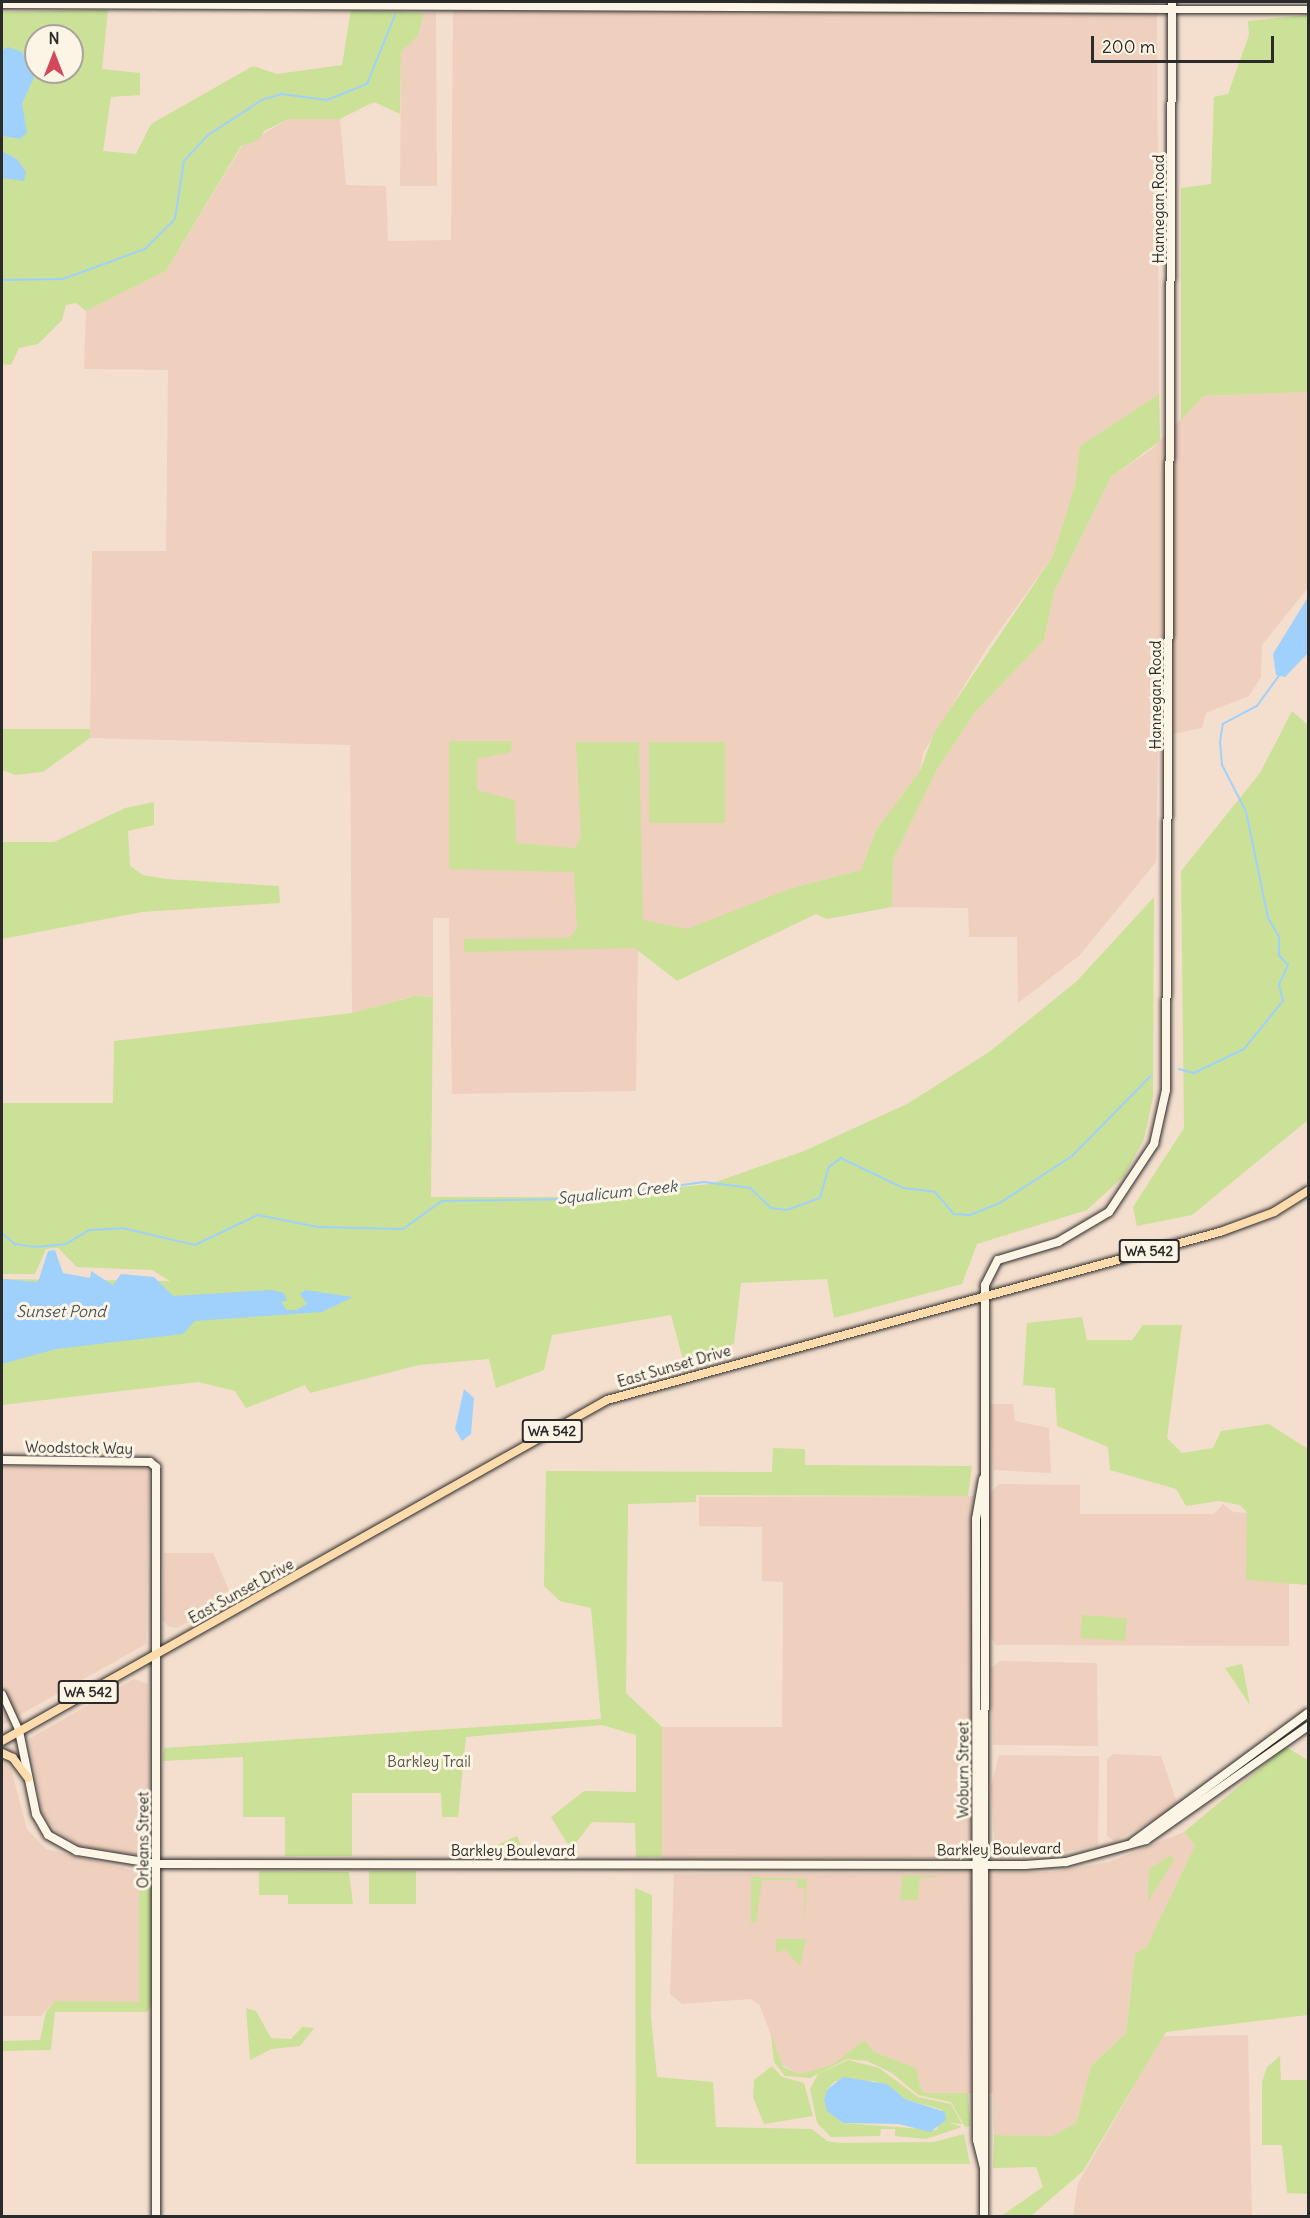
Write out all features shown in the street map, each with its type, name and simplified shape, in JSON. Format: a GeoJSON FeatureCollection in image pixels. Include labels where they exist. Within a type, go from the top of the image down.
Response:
{"type":"FeatureCollection","features":[{"type":"Feature","properties":{"kind":"main road"},"geometry":{"type":"LineString","coordinates":[[2,4],[1172,5]]}},
{"type":"Feature","properties":{"kind":"main road","name":"Hannegan Road"},"geometry":{"type":"LineString","coordinates":[[984,1295],[989,1270],[998,1260],[1058,1242],[1109,1212],[1147,1159],[1164,1105],[1172,5]]}},
{"type":"Feature","properties":{"kind":"main road","name":"East Sunset Drive"},"geometry":{"type":"LineString","coordinates":[[2,1741],[607,1400],[1221,1232],[1274,1212],[1308,1191]]}},
{"type":"Feature","properties":{"kind":"main road","name":"Woburn Street"},"geometry":{"type":"LineString","coordinates":[[984,1295],[983,1479],[988,1497],[988,1865],[984,2217]]}},
{"type":"Feature","properties":{"kind":"main road","name":"Woodstock Way"},"geometry":{"type":"LineString","coordinates":[[2,1460],[155,1465]]}},
{"type":"Feature","properties":{"kind":"main road","name":"Orleans Street"},"geometry":{"type":"LineString","coordinates":[[155,1465],[156,2217]]}},
{"type":"Feature","properties":{"kind":"main road","name":"Woburn Street"},"geometry":{"type":"LineString","coordinates":[[983,1479],[976,1497],[977,2140],[984,2168]]}},
{"type":"Feature","properties":{"kind":"main road","name":"Barkley Boulevard"},"geometry":{"type":"LineString","coordinates":[[1132,1844],[1308,1713]]}},
{"type":"Feature","properties":{"kind":"main road","name":"Barkley Boulevard"},"geometry":{"type":"LineString","coordinates":[[19,1731],[37,1819],[54,1840],[77,1851],[157,1864],[988,1865],[1061,1863],[1132,1844],[1170,1828],[1308,1726]]}},
{"type":"Feature","properties":{"kind":"main road"},"geometry":{"type":"LineString","coordinates":[[2,1753],[15,1760],[28,1778]]}},
{"type":"Feature","properties":{"kind":"street"},"geometry":{"type":"LineString","coordinates":[[1172,5],[1308,9]]}},
{"type":"Feature","properties":{"kind":"street","name":"Barkley Boulevard"},"geometry":{"type":"LineString","coordinates":[[2,1694],[19,1731]]}},
{"type":"Feature","properties":{"kind":"shaded area"},"geometry":{"type":"Polygon","coordinates":[[[714,2],[1157,2],[1159,394],[1080,446],[1075,485],[1053,556],[987,648],[923,753],[920,771],[876,830],[861,870],[792,888],[638,952],[636,1091],[452,1094],[449,918],[433,918],[433,997],[414,996],[352,1013],[350,745],[90,738],[92,551],[166,551],[168,370],[84,369],[86,311],[166,271],[242,146],[289,119],[340,119],[346,185],[386,186],[388,241],[451,240],[453,11],[714,10],[714,2]]]}},
{"type":"Feature","properties":{"kind":"shaded area"},"geometry":{"type":"Polygon","coordinates":[[[424,13],[436,13],[437,186],[400,186],[401,52],[418,36],[424,13]]]}},
{"type":"Feature","properties":{"kind":"shaded area"},"geometry":{"type":"Polygon","coordinates":[[[1308,392],[1308,588],[1262,645],[1261,677],[1249,696],[1206,713],[1202,728],[1158,737],[1156,862],[1080,955],[1018,1003],[1017,937],[969,937],[968,908],[892,907],[893,859],[938,768],[975,712],[1044,640],[1054,592],[1111,477],[1152,449],[1203,396],[1308,392]]]}},
{"type":"Feature","properties":{"kind":"shaded area"},"geometry":{"type":"Polygon","coordinates":[[[990,1404],[1013,1404],[1015,1421],[1049,1428],[1051,1473],[993,1470],[990,1404]]]}},
{"type":"Feature","properties":{"kind":"shaded area"},"geometry":{"type":"Polygon","coordinates":[[[2,1466],[143,1467],[149,1472],[146,1644],[2,1725],[2,1466]]]}},
{"type":"Feature","properties":{"kind":"shaded area"},"geometry":{"type":"Polygon","coordinates":[[[999,1484],[1080,1485],[1080,1514],[1214,1514],[1223,1504],[1233,1512],[1308,1517],[1308,1585],[1289,1583],[1289,1646],[996,1645],[991,1637],[990,1493],[999,1484]]]}},
{"type":"Feature","properties":{"kind":"shaded area"},"geometry":{"type":"Polygon","coordinates":[[[974,1496],[972,1854],[964,1858],[662,1859],[662,1727],[782,1727],[783,1582],[762,1581],[762,1527],[699,1526],[699,1497],[974,1496]]]}},
{"type":"Feature","properties":{"kind":"shaded area"},"geometry":{"type":"Polygon","coordinates":[[[164,1553],[213,1553],[232,1597],[177,1628],[168,1626],[163,1620],[164,1553]]]}},
{"type":"Feature","properties":{"kind":"shaded area"},"geometry":{"type":"Polygon","coordinates":[[[1000,1661],[1097,1663],[1098,1746],[993,1745],[991,1668],[1000,1661]]]}},
{"type":"Feature","properties":{"kind":"shaded area"},"geometry":{"type":"Polygon","coordinates":[[[134,1679],[148,1684],[150,1857],[81,1846],[56,1831],[43,1814],[29,1739],[134,1679]]]}},
{"type":"Feature","properties":{"kind":"shaded area"},"geometry":{"type":"Polygon","coordinates":[[[1113,1754],[1161,1756],[1178,1806],[1115,1841],[1107,1836],[1107,1759],[1113,1754]]]}},
{"type":"Feature","properties":{"kind":"shaded area"},"geometry":{"type":"Polygon","coordinates":[[[999,1755],[1099,1756],[1098,1845],[1046,1856],[995,1854],[991,1787],[999,1755]]]}},
{"type":"Feature","properties":{"kind":"shaded area"},"geometry":{"type":"Polygon","coordinates":[[[2,1760],[11,1769],[27,1829],[46,1849],[139,1872],[139,2003],[55,2001],[41,2016],[2,2016],[2,1760]]]}},
{"type":"Feature","properties":{"kind":"shaded area"},"geometry":{"type":"Polygon","coordinates":[[[1184,1832],[1195,1845],[1147,1946],[1135,1954],[1126,2033],[1091,2066],[1076,2123],[1052,2136],[994,2135],[993,2093],[922,2093],[915,2068],[874,2052],[863,2039],[860,2048],[834,2064],[800,2074],[782,2065],[760,2006],[751,1999],[682,2004],[670,1994],[674,1874],[1053,1872],[1109,1862],[1184,1832]]]}},
{"type":"Feature","properties":{"kind":"shaded area"},"geometry":{"type":"Polygon","coordinates":[[[1248,2035],[1252,2216],[1073,2216],[1078,2183],[1163,2036],[1248,2035]]]}},
{"type":"Feature","properties":{"kind":"green space"},"geometry":{"type":"Polygon","coordinates":[[[108,10],[102,69],[140,73],[140,95],[111,97],[103,151],[136,154],[151,124],[253,66],[277,74],[342,65],[351,10],[424,13],[418,36],[401,52],[400,114],[374,102],[340,119],[289,119],[264,131],[259,140],[241,146],[166,271],[86,311],[76,303],[66,305],[62,320],[38,344],[19,348],[11,365],[2,364],[2,178],[19,167],[17,159],[2,151],[2,136],[20,139],[22,104],[31,84],[84,84],[84,24],[24,24],[24,56],[21,52],[2,50],[2,12],[108,10]]]}},
{"type":"Feature","properties":{"kind":"green space"},"geometry":{"type":"Polygon","coordinates":[[[1308,15],[1308,392],[1203,396],[1181,420],[1181,188],[1211,184],[1214,97],[1228,94],[1249,35],[1248,21],[1308,15]]]}},
{"type":"Feature","properties":{"kind":"green space"},"geometry":{"type":"Polygon","coordinates":[[[1159,394],[1160,441],[1111,477],[1054,592],[1044,640],[975,712],[938,768],[893,859],[892,907],[827,919],[816,914],[677,981],[635,948],[464,952],[464,939],[569,938],[577,929],[574,872],[449,869],[449,741],[512,741],[511,752],[477,759],[477,790],[515,800],[516,843],[575,848],[581,837],[576,742],[639,742],[643,920],[687,929],[792,888],[861,870],[876,830],[920,771],[934,733],[1053,556],[1075,485],[1080,446],[1159,394]]]}},
{"type":"Feature","properties":{"kind":"green space"},"geometry":{"type":"Polygon","coordinates":[[[1292,711],[1308,725],[1308,1120],[1192,1215],[1137,1226],[1133,1207],[1184,1128],[1181,871],[1260,773],[1292,711]]]}},
{"type":"Feature","properties":{"kind":"green space"},"geometry":{"type":"Polygon","coordinates":[[[2,729],[90,729],[90,738],[43,772],[15,775],[2,770],[2,729]]]}},
{"type":"Feature","properties":{"kind":"green space"},"geometry":{"type":"Polygon","coordinates":[[[649,742],[725,742],[725,823],[649,823],[649,742]]]}},
{"type":"Feature","properties":{"kind":"green space"},"geometry":{"type":"Polygon","coordinates":[[[154,802],[154,825],[128,831],[130,866],[143,875],[166,879],[279,886],[280,903],[142,912],[2,939],[2,842],[54,842],[125,808],[154,802]]]}},
{"type":"Feature","properties":{"kind":"green space"},"geometry":{"type":"Polygon","coordinates":[[[1154,897],[1153,1097],[1144,1139],[1124,1176],[1087,1210],[977,1244],[962,1284],[834,1318],[827,1279],[741,1283],[734,1344],[683,1360],[671,1315],[552,1335],[544,1370],[496,1388],[489,1359],[419,1365],[310,1393],[305,1385],[246,1408],[235,1391],[198,1382],[2,1405],[2,1279],[170,1281],[152,1270],[77,1267],[58,1248],[46,1249],[35,1274],[2,1274],[2,1103],[113,1103],[114,1041],[352,1013],[415,996],[433,997],[431,1197],[581,1197],[710,1184],[804,1151],[907,1104],[989,1052],[1076,982],[1154,897]]]}},
{"type":"Feature","properties":{"kind":"green space"},"geometry":{"type":"Polygon","coordinates":[[[1082,1317],[1087,1340],[1132,1340],[1143,1325],[1182,1325],[1167,1438],[1182,1453],[1213,1448],[1221,1431],[1269,1424],[1308,1449],[1308,1585],[1246,1580],[1247,1512],[1240,1505],[1219,1501],[1186,1506],[1176,1489],[1110,1470],[1108,1447],[1057,1426],[1055,1388],[1023,1385],[1027,1323],[1082,1317]]]}},
{"type":"Feature","properties":{"kind":"green space","name":"Barkley Trail"},"geometry":{"type":"Polygon","coordinates":[[[773,1448],[805,1449],[805,1465],[972,1466],[968,1496],[696,1495],[696,1502],[628,1504],[626,1693],[662,1727],[662,1857],[636,1857],[635,1823],[592,1822],[575,1844],[567,1843],[551,1817],[584,1791],[636,1792],[636,1735],[602,1725],[466,1737],[458,1817],[442,1817],[441,1793],[352,1793],[352,1856],[285,1856],[285,1817],[243,1817],[243,1757],[163,1761],[164,1748],[601,1719],[591,1608],[560,1601],[544,1586],[546,1471],[772,1472],[773,1448]]]}},
{"type":"Feature","properties":{"kind":"green space"},"geometry":{"type":"Polygon","coordinates":[[[1082,1615],[1127,1618],[1125,1641],[1080,1638],[1082,1615]]]}},
{"type":"Feature","properties":{"kind":"green space"},"geometry":{"type":"Polygon","coordinates":[[[1242,1664],[1243,1668],[1250,1705],[1225,1668],[1242,1664]]]}},
{"type":"Feature","properties":{"kind":"green space"},"geometry":{"type":"Polygon","coordinates":[[[1286,1747],[1308,1760],[1308,2015],[1166,2032],[1083,2171],[1031,2216],[1001,2216],[1043,2187],[1036,2167],[993,2168],[994,2135],[1052,2136],[1076,2123],[1091,2066],[1126,2033],[1135,1954],[1147,1946],[1195,1845],[1184,1832],[1286,1747]]]}},
{"type":"Feature","properties":{"kind":"green space"},"geometry":{"type":"Polygon","coordinates":[[[517,1836],[526,1857],[467,1857],[497,1845],[517,1836]]]}},
{"type":"Feature","properties":{"kind":"green space"},"geometry":{"type":"Polygon","coordinates":[[[1171,1855],[1174,1860],[1148,1902],[1149,1869],[1171,1855]]]}},
{"type":"Feature","properties":{"kind":"green space"},"geometry":{"type":"Polygon","coordinates":[[[259,1871],[349,1872],[353,1904],[288,1904],[288,1895],[259,1895],[259,1871]]]}},
{"type":"Feature","properties":{"kind":"green space"},"geometry":{"type":"Polygon","coordinates":[[[369,1871],[416,1871],[416,1904],[369,1904],[369,1871]]]}},
{"type":"Feature","properties":{"kind":"green space"},"geometry":{"type":"Polygon","coordinates":[[[139,1872],[153,1874],[153,2003],[147,2012],[55,2012],[51,2050],[2,2051],[2,2041],[40,2040],[46,2012],[55,2001],[139,2002],[139,1872]]]}},
{"type":"Feature","properties":{"kind":"green space"},"geometry":{"type":"Polygon","coordinates":[[[903,1875],[904,1877],[905,1875],[943,1876],[920,1878],[918,1900],[900,1900],[903,1875]]]}},
{"type":"Feature","properties":{"kind":"green space"},"geometry":{"type":"Polygon","coordinates":[[[751,1877],[807,1879],[804,1932],[805,1888],[797,1887],[797,1880],[762,1880],[756,1923],[751,1923],[751,1877]]]}},
{"type":"Feature","properties":{"kind":"green space"},"geometry":{"type":"Polygon","coordinates":[[[635,1888],[652,1895],[651,2017],[657,2077],[713,2082],[716,2127],[812,2129],[827,2141],[840,2143],[934,2142],[964,2134],[970,2164],[636,2164],[635,1888]]]}},
{"type":"Feature","properties":{"kind":"green space"},"geometry":{"type":"Polygon","coordinates":[[[776,1939],[806,1939],[800,1966],[785,1950],[776,1953],[776,1939]]]}},
{"type":"Feature","properties":{"kind":"green space"},"geometry":{"type":"Polygon","coordinates":[[[246,2008],[256,2011],[271,2038],[291,2039],[302,2027],[314,2028],[300,2046],[272,2049],[250,2060],[246,2008]]]}},
{"type":"Feature","properties":{"kind":"green space"},"geometry":{"type":"Polygon","coordinates":[[[771,2034],[783,2067],[800,2074],[834,2064],[864,2040],[874,2052],[916,2068],[922,2093],[968,2093],[970,2126],[965,2127],[951,2102],[918,2095],[892,2073],[867,2061],[847,2059],[810,2078],[785,2076],[774,2062],[771,2034]]]}},
{"type":"Feature","properties":{"kind":"green space"},"geometry":{"type":"Polygon","coordinates":[[[1280,2056],[1281,2080],[1308,2080],[1308,2194],[1287,2193],[1282,2145],[1262,2145],[1262,2082],[1267,2067],[1280,2056]]]}},
{"type":"Feature","properties":{"kind":"green space"},"geometry":{"type":"Polygon","coordinates":[[[848,2060],[879,2068],[918,2097],[951,2104],[962,2124],[950,2123],[962,2127],[926,2139],[895,2136],[895,2129],[881,2129],[880,2136],[831,2137],[817,2123],[810,2089],[818,2074],[848,2060]],[[835,2081],[827,2090],[827,2110],[843,2123],[937,2130],[942,2110],[905,2099],[875,2081],[835,2081]]]}},
{"type":"Feature","properties":{"kind":"green space"},"geometry":{"type":"Polygon","coordinates":[[[772,2066],[782,2077],[804,2083],[813,2116],[764,2124],[753,2097],[754,2080],[772,2066]]]}},
{"type":"Feature","properties":{"kind":"water"},"geometry":{"type":"Polygon","coordinates":[[[8,47],[22,52],[24,55],[24,84],[31,84],[22,104],[27,133],[20,139],[2,136],[2,50],[8,47]]]}},
{"type":"Feature","properties":{"kind":"water"},"geometry":{"type":"Polygon","coordinates":[[[2,151],[17,159],[26,172],[24,181],[2,178],[2,151]]]}},
{"type":"Feature","properties":{"kind":"water"},"geometry":{"type":"Polygon","coordinates":[[[1308,597],[1308,653],[1285,677],[1276,675],[1273,654],[1308,597]]]}},
{"type":"Feature","properties":{"kind":"water","name":"Sunset Pond"},"geometry":{"type":"Polygon","coordinates":[[[55,1250],[63,1273],[90,1278],[91,1271],[113,1285],[121,1274],[154,1277],[173,1296],[272,1290],[284,1293],[287,1301],[281,1302],[287,1310],[296,1310],[307,1304],[300,1294],[305,1290],[353,1297],[322,1312],[195,1321],[183,1334],[56,1349],[2,1364],[2,1279],[38,1282],[48,1251],[55,1250]]]}},
{"type":"Feature","properties":{"kind":"water"},"geometry":{"type":"Polygon","coordinates":[[[464,1389],[474,1398],[471,1434],[462,1441],[455,1429],[464,1389]]]}},
{"type":"Feature","properties":{"kind":"water"},"geometry":{"type":"Polygon","coordinates":[[[843,2077],[887,2084],[905,2099],[945,2112],[946,2120],[930,2132],[899,2124],[843,2123],[827,2111],[824,2100],[827,2090],[843,2077]]]}},
{"type":"Feature","properties":{"kind":"waterway"},"geometry":{"type":"LineString","coordinates":[[2,280],[63,279],[145,249],[175,219],[184,161],[207,136],[262,100],[282,94],[327,100],[367,84],[395,15]]}},
{"type":"Feature","properties":{"kind":"waterway","name":"Squalicum Creek"},"geometry":{"type":"LineString","coordinates":[[1179,1069],[1194,1073],[1244,1049],[1283,1001],[1279,985],[1288,965],[1279,956],[1279,937],[1268,918],[1246,812],[1222,765],[1220,742],[1223,724],[1257,706],[1279,676]]}},
{"type":"Feature","properties":{"kind":"waterway","name":"Squalicum Creek"},"geometry":{"type":"LineString","coordinates":[[2,1233],[15,1244],[37,1247],[66,1244],[89,1230],[123,1228],[195,1245],[258,1215],[318,1227],[403,1229],[442,1201],[579,1199],[704,1182],[751,1188],[771,1208],[787,1210],[820,1198],[829,1167],[841,1158],[904,1188],[935,1192],[954,1214],[970,1215],[1000,1203],[1072,1156],[1151,1076]]}}]}
